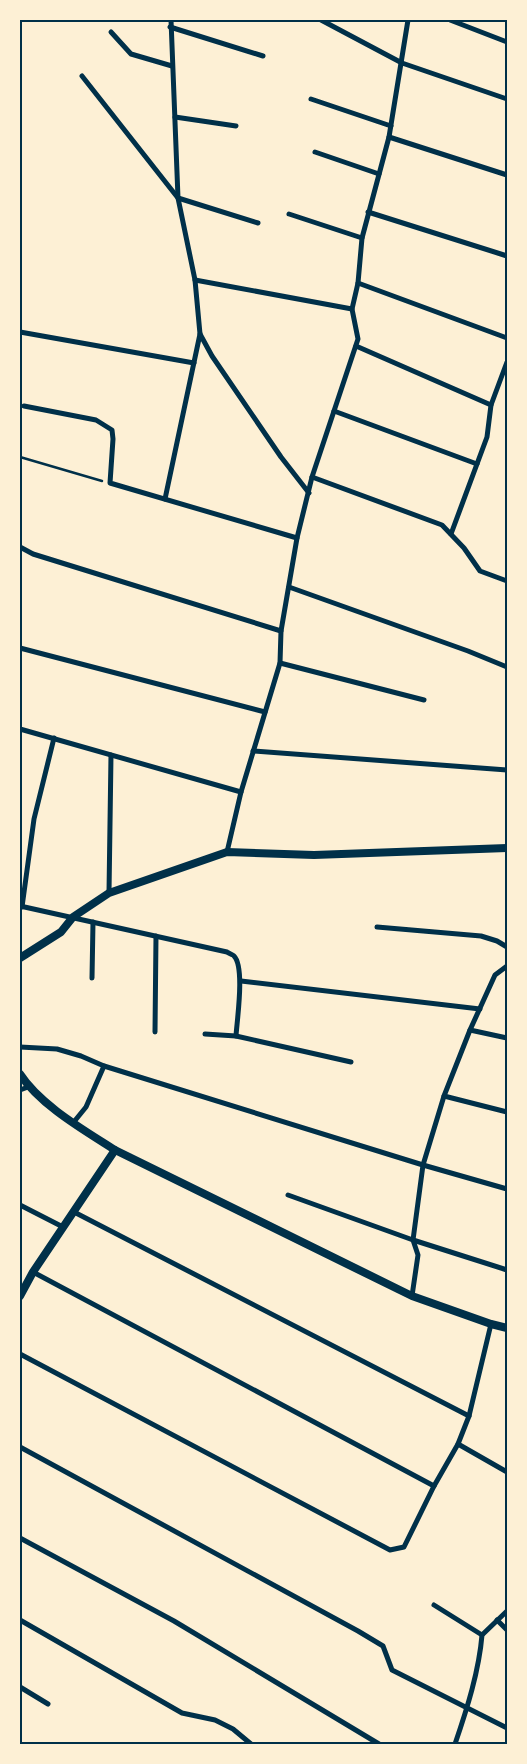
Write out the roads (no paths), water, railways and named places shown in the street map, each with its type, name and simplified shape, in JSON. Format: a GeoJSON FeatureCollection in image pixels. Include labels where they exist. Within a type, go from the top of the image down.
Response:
{"type":"FeatureCollection","features":[{"type":"Feature","properties":{"kind":"street"},"geometry":{"type":"LineString","coordinates":[[165,499],[200,334],[196,280],[178,198],[171,20]]}},
{"type":"Feature","properties":{"kind":"street"},"geometry":{"type":"LineString","coordinates":[[321,20],[402,64],[507,99]]}},
{"type":"Feature","properties":{"kind":"street"},"geometry":{"type":"LineString","coordinates":[[227,852],[252,751],[280,663],[282,631],[297,538],[312,477],[358,339],[352,309],[358,283],[362,238],[389,137],[408,20]]}},
{"type":"Feature","properties":{"kind":"street"},"geometry":{"type":"LineString","coordinates":[[450,20],[507,42]]}},
{"type":"Feature","properties":{"kind":"street"},"geometry":{"type":"LineString","coordinates":[[170,27],[264,56]]}},
{"type":"Feature","properties":{"kind":"street"},"geometry":{"type":"LineString","coordinates":[[111,32],[131,54],[172,66]]}},
{"type":"Feature","properties":{"kind":"street"},"geometry":{"type":"LineString","coordinates":[[82,76],[178,198],[258,223]]}},
{"type":"Feature","properties":{"kind":"street"},"geometry":{"type":"LineString","coordinates":[[311,99],[391,126]]}},
{"type":"Feature","properties":{"kind":"street"},"geometry":{"type":"LineString","coordinates":[[175,117],[236,126]]}},
{"type":"Feature","properties":{"kind":"street"},"geometry":{"type":"LineString","coordinates":[[389,137],[507,175]]}},
{"type":"Feature","properties":{"kind":"street"},"geometry":{"type":"LineString","coordinates":[[314,152],[379,174]]}},
{"type":"Feature","properties":{"kind":"street"},"geometry":{"type":"LineString","coordinates":[[368,212],[507,256]]}},
{"type":"Feature","properties":{"kind":"street"},"geometry":{"type":"LineString","coordinates":[[289,214],[362,238]]}},
{"type":"Feature","properties":{"kind":"street"},"geometry":{"type":"LineString","coordinates":[[196,280],[352,309]]}},
{"type":"Feature","properties":{"kind":"street"},"geometry":{"type":"LineString","coordinates":[[358,283],[507,338]]}},
{"type":"Feature","properties":{"kind":"street"},"geometry":{"type":"LineString","coordinates":[[20,332],[194,363]]}},
{"type":"Feature","properties":{"kind":"street"},"geometry":{"type":"LineString","coordinates":[[200,334],[212,356],[281,457],[309,493]]}},
{"type":"Feature","properties":{"kind":"street"},"geometry":{"type":"LineString","coordinates":[[356,346],[492,405]]}},
{"type":"Feature","properties":{"kind":"street"},"geometry":{"type":"LineString","coordinates":[[450,534],[487,437],[492,405],[507,362]]}},
{"type":"Feature","properties":{"kind":"street"},"geometry":{"type":"LineString","coordinates":[[24,406],[96,420],[112,430],[110,483],[297,538]]}},
{"type":"Feature","properties":{"kind":"street"},"geometry":{"type":"LineString","coordinates":[[334,411],[476,464]]}},
{"type":"Feature","properties":{"kind":"street"},"geometry":{"type":"LineString","coordinates":[[312,477],[442,525],[464,548],[480,571],[507,581]]}},
{"type":"Feature","properties":{"kind":"street"},"geometry":{"type":"LineString","coordinates":[[20,547],[33,554],[282,631]]}},
{"type":"Feature","properties":{"kind":"street"},"geometry":{"type":"LineString","coordinates":[[289,587],[468,651],[507,667]]}},
{"type":"Feature","properties":{"kind":"street"},"geometry":{"type":"LineString","coordinates":[[20,648],[265,712]]}},
{"type":"Feature","properties":{"kind":"street"},"geometry":{"type":"LineString","coordinates":[[280,663],[424,700]]}},
{"type":"Feature","properties":{"kind":"street"},"geometry":{"type":"LineString","coordinates":[[20,728],[241,792]]}},
{"type":"Feature","properties":{"kind":"street"},"geometry":{"type":"LineString","coordinates":[[54,738],[34,820],[21,906],[227,952],[234,956],[238,962],[241,981],[236,1036]]}},
{"type":"Feature","properties":{"kind":"street"},"geometry":{"type":"LineString","coordinates":[[252,751],[507,770]]}},
{"type":"Feature","properties":{"kind":"street"},"geometry":{"type":"LineString","coordinates":[[109,892],[111,755]]}},
{"type":"Feature","properties":{"kind":"street"},"geometry":{"type":"LineString","coordinates":[[20,958],[61,932],[73,917],[109,892],[227,852],[314,855],[507,848]]}},
{"type":"Feature","properties":{"kind":"street"},"geometry":{"type":"LineString","coordinates":[[92,978],[93,922]]}},
{"type":"Feature","properties":{"kind":"street"},"geometry":{"type":"LineString","coordinates":[[377,927],[481,936],[497,941],[507,948]]}},
{"type":"Feature","properties":{"kind":"street"},"geometry":{"type":"LineString","coordinates":[[155,1032],[156,936]]}},
{"type":"Feature","properties":{"kind":"street"},"geometry":{"type":"LineString","coordinates":[[412,1296],[418,1254],[413,1240],[424,1165],[444,1096],[470,1030],[495,975],[507,966]]}},
{"type":"Feature","properties":{"kind":"street"},"geometry":{"type":"LineString","coordinates":[[241,981],[480,1009]]}},
{"type":"Feature","properties":{"kind":"street"},"geometry":{"type":"LineString","coordinates":[[470,1030],[507,1038]]}},
{"type":"Feature","properties":{"kind":"street"},"geometry":{"type":"LineString","coordinates":[[205,1034],[236,1036],[351,1062]]}},
{"type":"Feature","properties":{"kind":"street"},"geometry":{"type":"LineString","coordinates":[[20,1046],[57,1049],[82,1056],[104,1066],[507,1189]]}},
{"type":"Feature","properties":{"kind":"street"},"geometry":{"type":"LineString","coordinates":[[73,1123],[86,1107],[104,1066]]}},
{"type":"Feature","properties":{"kind":"street"},"geometry":{"type":"LineString","coordinates":[[20,1074],[24,1088],[115,1150],[412,1296],[507,1328]]}},
{"type":"Feature","properties":{"kind":"street"},"geometry":{"type":"LineString","coordinates":[[444,1096],[507,1112]]}},
{"type":"Feature","properties":{"kind":"street"},"geometry":{"type":"LineString","coordinates":[[21,1292],[115,1150]]}},
{"type":"Feature","properties":{"kind":"street"},"geometry":{"type":"LineString","coordinates":[[288,1195],[413,1240],[507,1270]]}},
{"type":"Feature","properties":{"kind":"street"},"geometry":{"type":"LineString","coordinates":[[20,1205],[63,1227]]}},
{"type":"Feature","properties":{"kind":"street"},"geometry":{"type":"LineString","coordinates":[[74,1212],[469,1416]]}},
{"type":"Feature","properties":{"kind":"street"},"geometry":{"type":"LineString","coordinates":[[33,1272],[434,1486]]}},
{"type":"Feature","properties":{"kind":"street"},"geometry":{"type":"LineString","coordinates":[[20,1354],[390,1550],[404,1547],[434,1486],[458,1444],[469,1416],[491,1324]]}},
{"type":"Feature","properties":{"kind":"street"},"geometry":{"type":"LineString","coordinates":[[458,1444],[507,1472]]}},
{"type":"Feature","properties":{"kind":"street"},"geometry":{"type":"LineString","coordinates":[[20,1447],[358,1631],[383,1646],[392,1670],[507,1728]]}},
{"type":"Feature","properties":{"kind":"street"},"geometry":{"type":"LineString","coordinates":[[20,1538],[174,1620],[379,1744]]}},
{"type":"Feature","properties":{"kind":"street"},"geometry":{"type":"LineString","coordinates":[[434,1605],[482,1635]]}},
{"type":"Feature","properties":{"kind":"street"},"geometry":{"type":"LineString","coordinates":[[455,1744],[467,1707],[481,1649],[482,1635],[507,1611]]}},
{"type":"Feature","properties":{"kind":"street"},"geometry":{"type":"LineString","coordinates":[[20,1620],[182,1713],[215,1720],[233,1729],[251,1744]]}},
{"type":"Feature","properties":{"kind":"street"},"geometry":{"type":"LineString","coordinates":[[497,1620],[507,1630]]}},
{"type":"Feature","properties":{"kind":"street"},"geometry":{"type":"LineString","coordinates":[[20,1687],[48,1704]]}}]}
